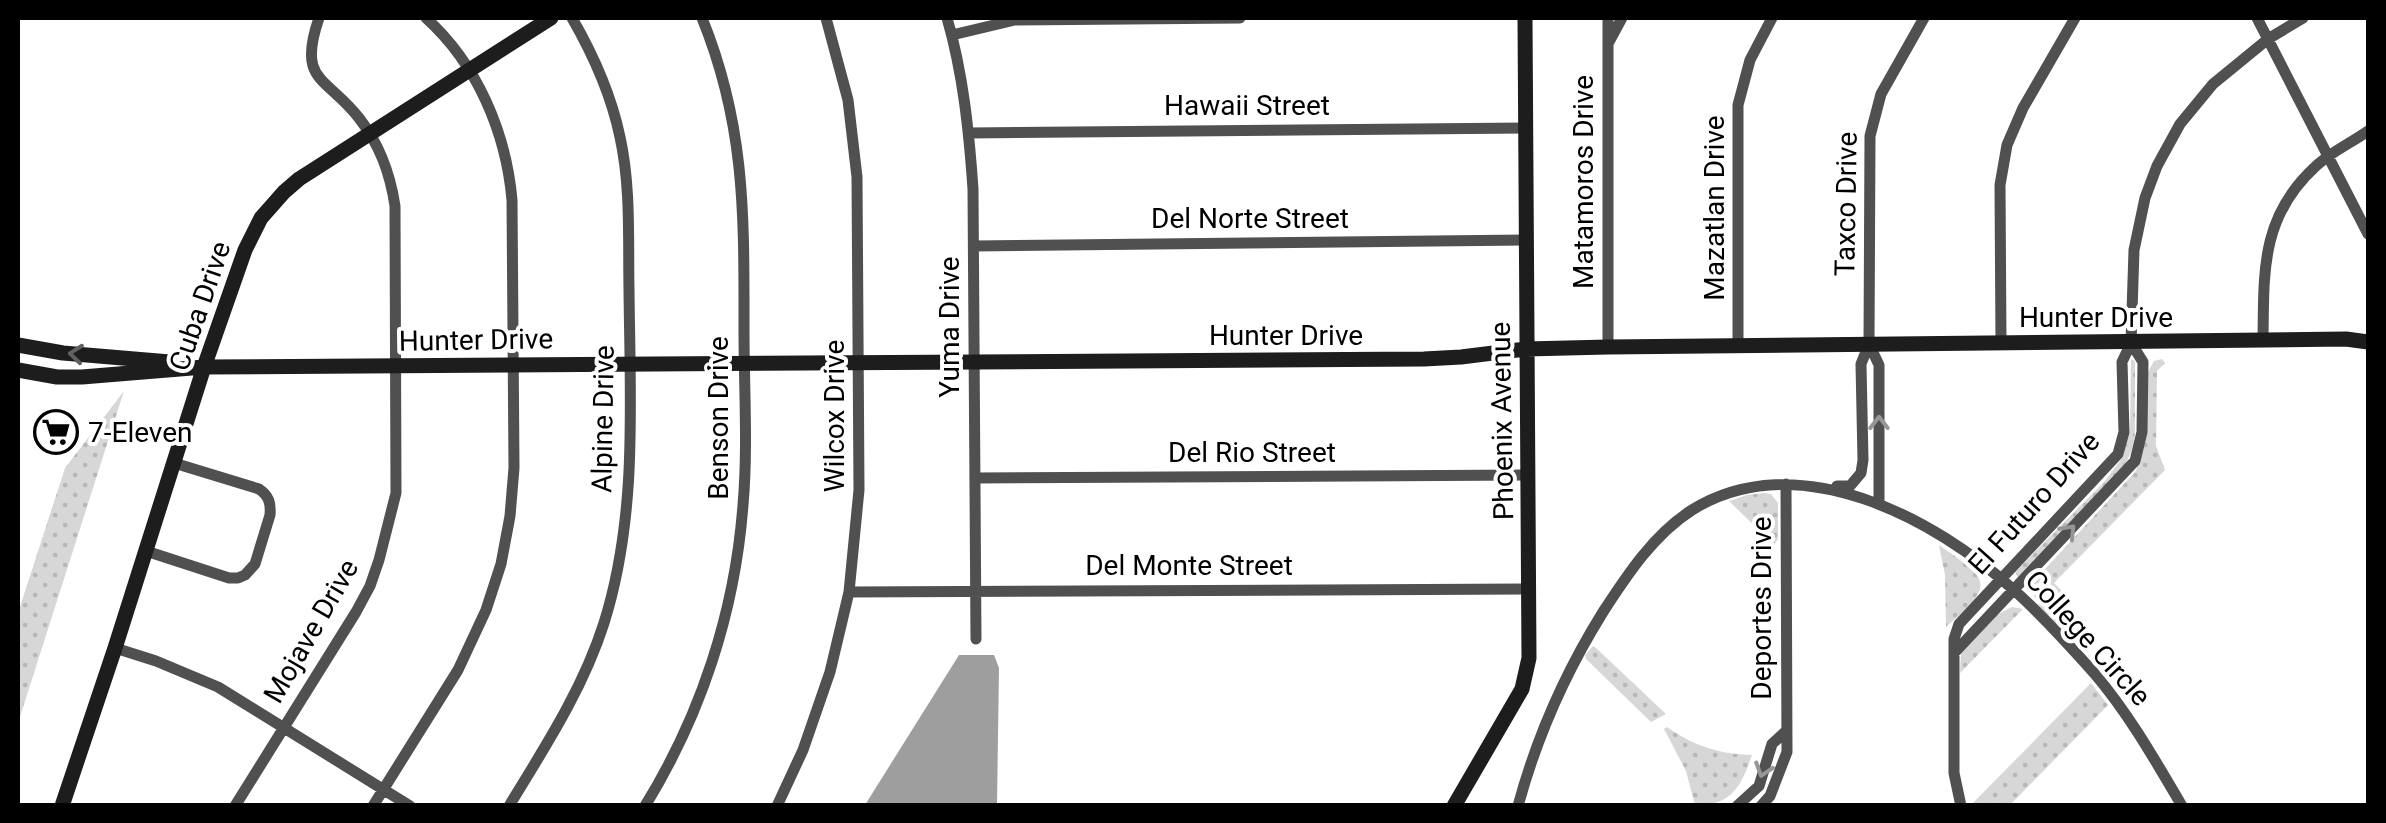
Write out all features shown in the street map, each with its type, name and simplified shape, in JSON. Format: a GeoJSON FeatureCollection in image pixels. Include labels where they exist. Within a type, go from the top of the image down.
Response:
{"type":"FeatureCollection","features":[{"type":"Feature","properties":{"kind":"main road","name":"Cuba Drive"},"geometry":{"type":"LineString","coordinates":[[62,806],[204,367],[245,250],[261,218],[299,179],[550,18]]}},
{"type":"Feature","properties":{"kind":"main road","name":"Phoenix Avenue"},"geometry":{"type":"LineString","coordinates":[[1454,806],[1522,688],[1529,658],[1524,18]]}},
{"type":"Feature","properties":{"kind":"main road","name":"Hunter Drive"},"geometry":{"type":"LineString","coordinates":[[18,370],[82,377],[204,367],[1424,359],[1526,349],[1608,347],[2368,342]]}},
{"type":"Feature","properties":{"kind":"main road","name":"Hunter Drive"},"geometry":{"type":"LineString","coordinates":[[18,345],[204,367]]}},
{"type":"Feature","properties":{"kind":"street","name":"Mojave Drive"},"geometry":{"type":"LineString","coordinates":[[235,806],[370,586],[386,540],[396,493],[395,206],[388,172],[369,133],[349,107],[326,88],[314,68],[311,46],[319,18]]}},
{"type":"Feature","properties":{"kind":"street"},"geometry":{"type":"LineString","coordinates":[[372,806],[458,670],[486,610],[501,564],[513,490],[512,200],[508,164],[492,113],[468,70],[426,18]]}},
{"type":"Feature","properties":{"kind":"street","name":"Alpine Drive"},"geometry":{"type":"LineString","coordinates":[[509,806],[566,713],[594,650],[619,565],[629,484],[628,202],[621,140],[596,60],[572,18]]}},
{"type":"Feature","properties":{"kind":"street","name":"Benson Drive"},"geometry":{"type":"LineString","coordinates":[[645,806],[690,719],[718,644],[736,564],[744,503],[741,169],[726,84],[702,18]]}},
{"type":"Feature","properties":{"kind":"street","name":"Wilcox Drive"},"geometry":{"type":"LineString","coordinates":[[777,806],[803,750],[830,672],[849,592],[860,490],[857,177],[848,100],[826,18]]}},
{"type":"Feature","properties":{"kind":"street","name":"Yuma Drive"},"geometry":{"type":"LineString","coordinates":[[947,18],[969,133],[974,246],[976,639]]}},
{"type":"Feature","properties":{"kind":"street"},"geometry":{"type":"LineString","coordinates":[[952,35],[980,26],[1035,18],[1240,18]]}},
{"type":"Feature","properties":{"kind":"street","name":"Matamoros Drive"},"geometry":{"type":"LineString","coordinates":[[1608,18],[1608,347]]}},
{"type":"Feature","properties":{"kind":"street"},"geometry":{"type":"LineString","coordinates":[[1607,46],[1622,18]]}},
{"type":"Feature","properties":{"kind":"street","name":"Mazatlan Drive"},"geometry":{"type":"LineString","coordinates":[[1738,346],[1738,105],[1750,60],[1772,18]]}},
{"type":"Feature","properties":{"kind":"street","name":"Taxco Drive"},"geometry":{"type":"LineString","coordinates":[[1869,344],[1870,136],[1881,94],[1924,18]]}},
{"type":"Feature","properties":{"kind":"street"},"geometry":{"type":"LineString","coordinates":[[2002,343],[2000,185],[2007,145],[2022,108],[2076,18]]}},
{"type":"Feature","properties":{"kind":"street"},"geometry":{"type":"LineString","coordinates":[[2256,18],[2368,234]]}},
{"type":"Feature","properties":{"kind":"street"},"geometry":{"type":"LineString","coordinates":[[2131,343],[2134,250],[2145,198],[2157,166],[2180,124],[2222,75],[2303,18]]}},
{"type":"Feature","properties":{"kind":"street","name":"Hawaii Street"},"geometry":{"type":"LineString","coordinates":[[969,133],[1526,128]]}},
{"type":"Feature","properties":{"kind":"street"},"geometry":{"type":"LineString","coordinates":[[2263,341],[2264,263],[2274,227],[2299,184],[2329,156],[2368,131]]}},
{"type":"Feature","properties":{"kind":"street","name":"Del Norte Street"},"geometry":{"type":"LineString","coordinates":[[974,246],[1526,240]]}},
{"type":"Feature","properties":{"kind":"street","name":"El Futuro Drive"},"geometry":{"type":"LineString","coordinates":[[1961,806],[1954,773],[1954,638],[1959,624],[2118,454],[2124,432],[2122,362],[2131,343]]}},
{"type":"Feature","properties":{"kind":"street","name":"El Futuro Drive"},"geometry":{"type":"LineString","coordinates":[[1954,653],[2135,460],[2142,432],[2143,362],[2131,343]]}},
{"type":"Feature","properties":{"kind":"street"},"geometry":{"type":"LineString","coordinates":[[1866,499],[1861,364],[1869,344]]}},
{"type":"Feature","properties":{"kind":"street"},"geometry":{"type":"LineString","coordinates":[[1869,344],[1879,365],[1879,504]]}},
{"type":"Feature","properties":{"kind":"street"},"geometry":{"type":"LineString","coordinates":[[1820,486],[1850,486],[1862,472],[1863,460]]}},
{"type":"Feature","properties":{"kind":"street"},"geometry":{"type":"LineString","coordinates":[[146,550],[229,578],[246,575],[255,564],[270,515],[266,494],[174,463]]}},
{"type":"Feature","properties":{"kind":"street","name":"Del Rio Street"},"geometry":{"type":"LineString","coordinates":[[975,478],[1528,474]]}},
{"type":"Feature","properties":{"kind":"street","name":"College Circle"},"geometry":{"type":"LineString","coordinates":[[1518,806],[1529,764],[1563,682],[1619,588],[1652,545],[1692,510],[1734,490],[1786,484],[1820,486],[1879,504],[1947,538],[2015,590],[2095,674],[2136,729],[2182,806]]}},
{"type":"Feature","properties":{"kind":"street","name":"Deportes Drive"},"geometry":{"type":"LineString","coordinates":[[1760,806],[1770,796],[1787,752],[1786,484]]}},
{"type":"Feature","properties":{"kind":"street","name":"Del Monte Street"},"geometry":{"type":"LineString","coordinates":[[849,592],[1530,589]]}},
{"type":"Feature","properties":{"kind":"street"},"geometry":{"type":"LineString","coordinates":[[115,648],[156,660],[244,702],[410,806]]}},
{"type":"Feature","properties":{"kind":"street","name":"Deportes Drive"},"geometry":{"type":"LineString","coordinates":[[1737,806],[1759,786],[1772,744],[1786,732]]}},
{"type":"Feature","properties":{"kind":"shaded area"},"geometry":{"type":"Polygon","coordinates":[[[2131,359],[2135,361],[2135,435],[2126,464],[2018,577],[2015,572],[2104,482],[2123,457],[2130,430],[2131,359]]]}},
{"type":"Feature","properties":{"kind":"shaded area"},"geometry":{"type":"Polygon","coordinates":[[[2162,359],[2165,363],[2157,371],[2156,446],[2165,470],[2054,583],[2061,590],[2075,632],[2068,635],[2039,605],[2033,582],[2136,471],[2146,439],[2146,376],[2154,361],[2162,359]]]}},
{"type":"Feature","properties":{"kind":"shaded area"},"geometry":{"type":"Polygon","coordinates":[[[124,391],[18,723],[18,613],[65,468],[124,391]]]}},
{"type":"Feature","properties":{"kind":"shaded area"},"geometry":{"type":"Polygon","coordinates":[[[1771,494],[1778,503],[1778,539],[1774,545],[1729,501],[1771,494]]]}},
{"type":"Feature","properties":{"kind":"shaded area"},"geometry":{"type":"Polygon","coordinates":[[[1939,545],[1969,567],[1980,583],[1973,601],[1946,627],[1945,575],[1939,545]]]}},
{"type":"Feature","properties":{"kind":"shaded area"},"geometry":{"type":"Polygon","coordinates":[[[2012,607],[2023,609],[1960,673],[1961,653],[1998,614],[2012,607]]]}},
{"type":"Feature","properties":{"kind":"shaded area"},"geometry":{"type":"Polygon","coordinates":[[[1593,646],[1666,714],[1651,722],[1586,659],[1593,646]]]}},
{"type":"Feature","properties":{"kind":"shaded area"},"geometry":{"type":"Polygon","coordinates":[[[959,655],[994,655],[999,668],[997,805],[865,805],[959,655]]]}},
{"type":"Feature","properties":{"kind":"shaded area"},"geometry":{"type":"Polygon","coordinates":[[[2091,683],[2108,705],[2010,805],[1971,805],[2091,683]]]}},
{"type":"Feature","properties":{"kind":"shaded area"},"geometry":{"type":"Polygon","coordinates":[[[1667,727],[1707,748],[1752,755],[1733,792],[1718,802],[1695,805],[1686,771],[1664,729],[1667,727]]]}},
{"type":"Feature","properties":{"kind":"place","name":"7-Eleven"},"geometry":{"type":"Point","coordinates":[56,432]}}]}
